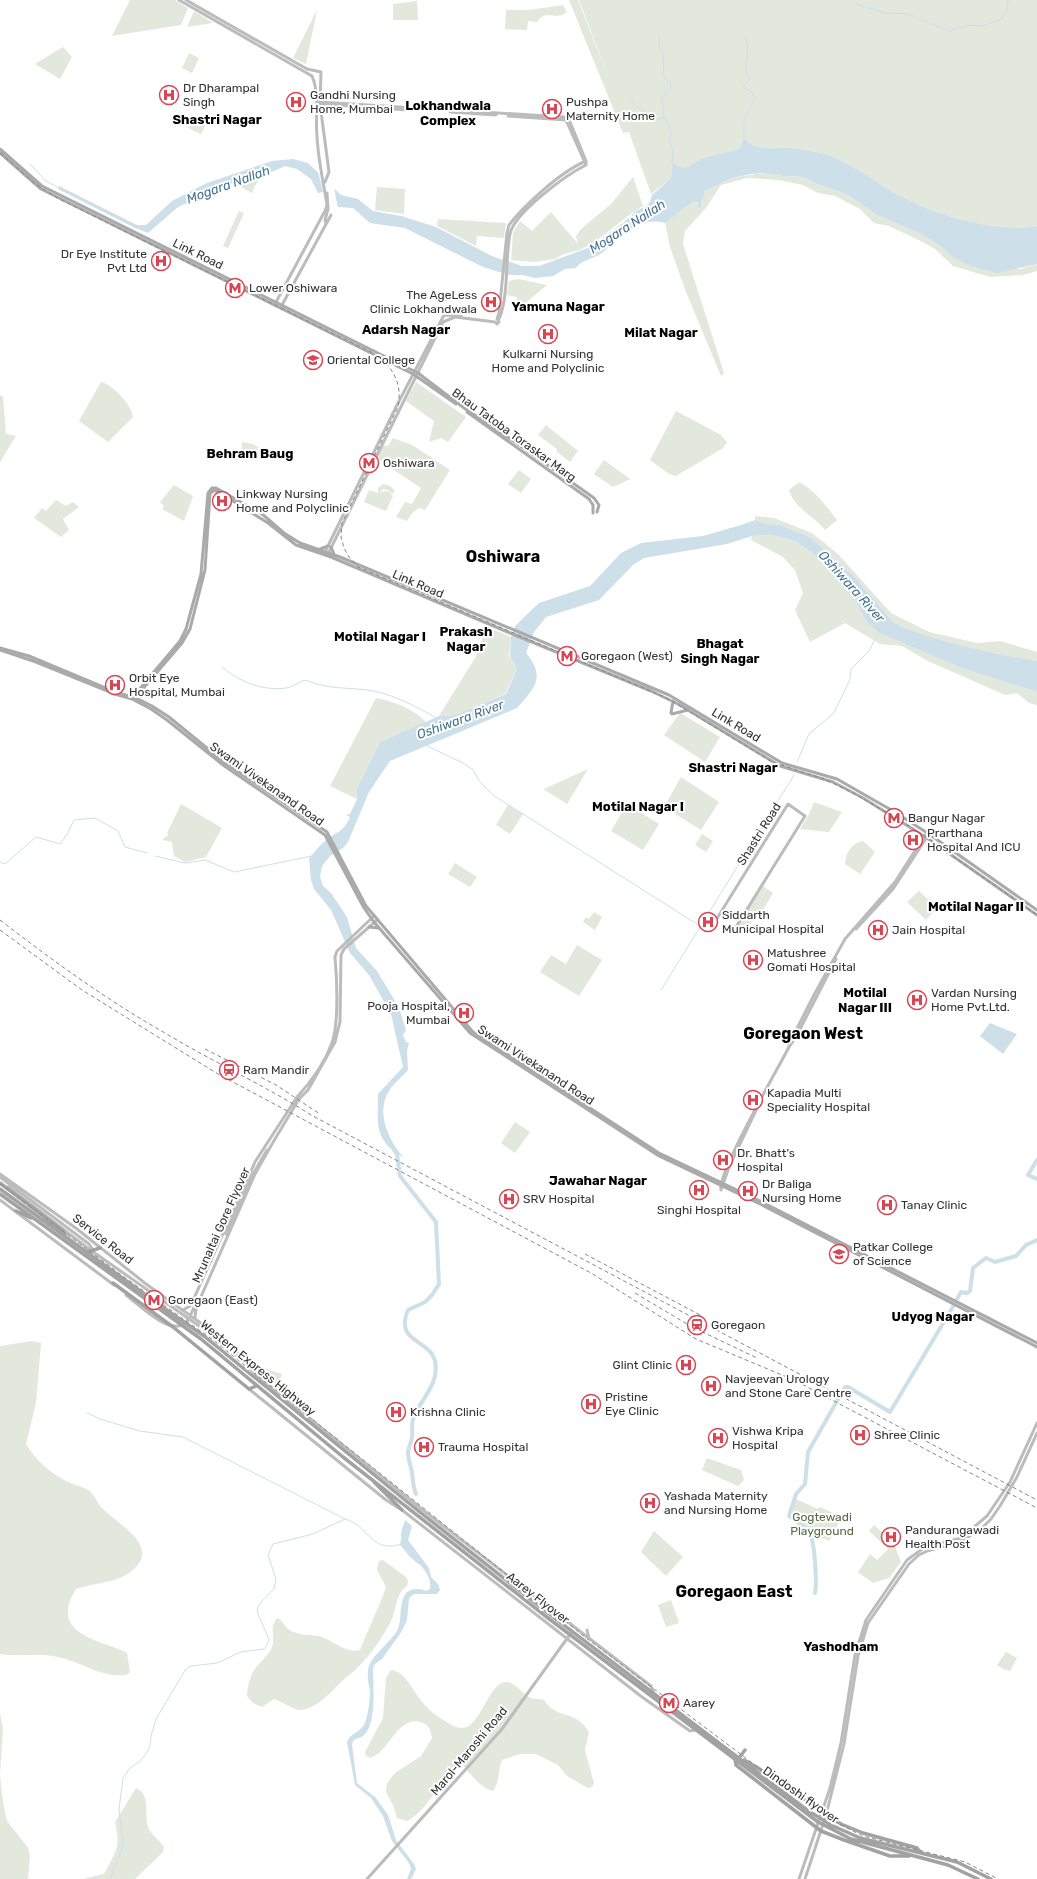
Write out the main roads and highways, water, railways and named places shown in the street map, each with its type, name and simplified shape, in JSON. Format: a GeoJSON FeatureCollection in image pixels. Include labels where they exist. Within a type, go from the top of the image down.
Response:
{"type":"FeatureCollection","features":[{"type":"Feature","properties":{"kind":"highway"},"geometry":{"type":"LineString","coordinates":[[0,1182],[62,1230],[67,1237]]}},
{"type":"Feature","properties":{"kind":"highway","name":"Western Express Highway"},"geometry":{"type":"LineString","coordinates":[[0,1189],[204,1336],[421,1513]]}},
{"type":"Feature","properties":{"kind":"highway","name":"Western Express Highway"},"geometry":{"type":"LineString","coordinates":[[0,1194],[201,1340],[373,1480],[421,1513]]}},
{"type":"Feature","properties":{"kind":"highway"},"geometry":{"type":"LineString","coordinates":[[16,1211],[36,1220]]}},
{"type":"Feature","properties":{"kind":"highway"},"geometry":{"type":"LineString","coordinates":[[75,1248],[76,1256]]}},
{"type":"Feature","properties":{"kind":"highway"},"geometry":{"type":"LineString","coordinates":[[87,1252],[100,1248]]}},
{"type":"Feature","properties":{"kind":"highway"},"geometry":{"type":"LineString","coordinates":[[113,1283],[173,1327],[249,1389],[256,1386]]}},
{"type":"Feature","properties":{"kind":"highway"},"geometry":{"type":"LineString","coordinates":[[373,1480],[375,1484],[402,1510]]}},
{"type":"Feature","properties":{"kind":"highway","name":"Aarey Flyover"},"geometry":{"type":"LineString","coordinates":[[421,1513],[648,1692]]}},
{"type":"Feature","properties":{"kind":"highway"},"geometry":{"type":"LineString","coordinates":[[648,1692],[654,1694],[739,1760]]}},
{"type":"Feature","properties":{"kind":"highway"},"geometry":{"type":"LineString","coordinates":[[648,1692],[695,1730],[739,1760],[758,1768],[825,1814],[851,1829],[884,1840],[917,1848],[921,1853]]}},
{"type":"Feature","properties":{"kind":"highway"},"geometry":{"type":"LineString","coordinates":[[745,1750],[736,1765],[821,1831],[890,1856],[912,1855]]}},
{"type":"Feature","properties":{"kind":"highway","name":"Dindoshi flyover"},"geometry":{"type":"LineString","coordinates":[[739,1760],[830,1829],[851,1839],[881,1846]]}},
{"type":"Feature","properties":{"kind":"highway"},"geometry":{"type":"LineString","coordinates":[[790,1808],[799,1796]]}},
{"type":"Feature","properties":{"kind":"highway"},"geometry":{"type":"LineString","coordinates":[[881,1846],[942,1858],[966,1866],[991,1879]]}},
{"type":"Feature","properties":{"kind":"highway"},"geometry":{"type":"LineString","coordinates":[[881,1846],[959,1869],[978,1879]]}},
{"type":"Feature","properties":{"kind":"main road"},"geometry":{"type":"LineString","coordinates":[[179,0],[312,76],[319,103],[329,172],[324,181]]}},
{"type":"Feature","properties":{"kind":"main road"},"geometry":{"type":"LineString","coordinates":[[186,0],[278,53],[314,71],[317,70],[321,72],[317,136],[328,202],[325,220],[326,224]]}},
{"type":"Feature","properties":{"kind":"main road"},"geometry":{"type":"LineString","coordinates":[[312,76],[314,71]]}},
{"type":"Feature","properties":{"kind":"main road"},"geometry":{"type":"LineString","coordinates":[[314,80],[320,80]]}},
{"type":"Feature","properties":{"kind":"main road"},"geometry":{"type":"LineString","coordinates":[[319,103],[469,112],[565,120],[585,163],[562,174],[520,214],[508,228],[504,279],[499,313],[496,321],[456,315],[444,315],[329,547],[329,553]]}},
{"type":"Feature","properties":{"kind":"main road","name":"Link Road"},"geometry":{"type":"LineString","coordinates":[[0,150],[42,186],[277,302],[415,373]]}},
{"type":"Feature","properties":{"kind":"main road","name":"Link Road"},"geometry":{"type":"LineString","coordinates":[[0,153],[41,189],[279,308],[384,357]]}},
{"type":"Feature","properties":{"kind":"main road"},"geometry":{"type":"LineString","coordinates":[[275,306],[319,224],[328,202]]}},
{"type":"Feature","properties":{"kind":"main road"},"geometry":{"type":"LineString","coordinates":[[279,308],[331,215]]}},
{"type":"Feature","properties":{"kind":"main road","name":"Bhau Tatoba Toraskar Marg"},"geometry":{"type":"LineString","coordinates":[[415,373],[594,498],[599,505],[597,512]]}},
{"type":"Feature","properties":{"kind":"main road","name":"Bhau Tatoba Toraskar Marg"},"geometry":{"type":"LineString","coordinates":[[415,373],[589,499],[593,504],[592,513]]}},
{"type":"Feature","properties":{"kind":"main road"},"geometry":{"type":"LineString","coordinates":[[190,623],[201,574],[208,493],[212,488],[220,489],[262,514],[284,533],[300,543],[329,553]]}},
{"type":"Feature","properties":{"kind":"main road"},"geometry":{"type":"LineString","coordinates":[[133,698],[181,642],[190,623],[205,570],[210,499],[213,491],[221,493],[268,523],[296,545],[329,553]]}},
{"type":"Feature","properties":{"kind":"main road"},"geometry":{"type":"LineString","coordinates":[[318,549],[329,547]]}},
{"type":"Feature","properties":{"kind":"main road"},"geometry":{"type":"LineString","coordinates":[[329,547],[329,553]]}},
{"type":"Feature","properties":{"kind":"main road","name":"Link Road"},"geometry":{"type":"LineString","coordinates":[[329,553],[627,677],[673,701],[779,766],[833,782],[927,835]]}},
{"type":"Feature","properties":{"kind":"main road","name":"Link Road"},"geometry":{"type":"LineString","coordinates":[[329,553],[501,630],[626,681],[680,701],[782,763],[837,779],[893,811],[927,835]]}},
{"type":"Feature","properties":{"kind":"main road"},"geometry":{"type":"LineString","coordinates":[[539,645],[541,640]]}},
{"type":"Feature","properties":{"kind":"main road","name":"Swami Vivekanand Road"},"geometry":{"type":"LineString","coordinates":[[0,649],[20,652],[115,692],[133,698],[157,711],[224,762],[324,832],[373,917],[463,1024]]}},
{"type":"Feature","properties":{"kind":"main road"},"geometry":{"type":"LineString","coordinates":[[626,681],[627,677]]}},
{"type":"Feature","properties":{"kind":"main road"},"geometry":{"type":"LineString","coordinates":[[673,701],[674,704],[672,713],[688,710]]}},
{"type":"Feature","properties":{"kind":"main road","name":"Shastri Road"},"geometry":{"type":"LineString","coordinates":[[716,919],[788,804],[805,816],[737,926]]}},
{"type":"Feature","properties":{"kind":"main road"},"geometry":{"type":"LineString","coordinates":[[927,835],[1037,910]]}},
{"type":"Feature","properties":{"kind":"main road"},"geometry":{"type":"LineString","coordinates":[[927,835],[1037,915]]}},
{"type":"Feature","properties":{"kind":"main road"},"geometry":{"type":"LineString","coordinates":[[721,1186],[731,1158],[789,1047],[796,1038],[842,946],[893,889],[927,835]]}},
{"type":"Feature","properties":{"kind":"main road","name":"Mrunaltai Gore Flyover"},"geometry":{"type":"LineString","coordinates":[[318,1071],[331,1046],[335,1030],[335,956],[337,951],[373,917]]}},
{"type":"Feature","properties":{"kind":"main road"},"geometry":{"type":"LineString","coordinates":[[369,927],[376,921]]}},
{"type":"Feature","properties":{"kind":"main road","name":"Swami Vivekanand Road"},"geometry":{"type":"LineString","coordinates":[[376,921],[380,929],[463,1024],[659,1153],[1037,1347]]}},
{"type":"Feature","properties":{"kind":"main road"},"geometry":{"type":"LineString","coordinates":[[369,927],[374,926],[380,929]]}},
{"type":"Feature","properties":{"kind":"main road","name":"Mrunaltai Gore Flyover"},"geometry":{"type":"LineString","coordinates":[[190,1306],[255,1162],[274,1137],[332,1051],[340,1022],[341,954],[344,949],[369,927]]}},
{"type":"Feature","properties":{"kind":"main road","name":"Mrunaltai Gore Flyover"},"geometry":{"type":"LineString","coordinates":[[196,1308],[255,1174],[272,1144],[274,1137]]}},
{"type":"Feature","properties":{"kind":"main road","name":"Mrunaltai Gore Flyover"},"geometry":{"type":"LineString","coordinates":[[0,1200],[169,1326],[180,1326],[188,1320],[253,1174],[272,1144]]}},
{"type":"Feature","properties":{"kind":"main road","name":"Service Road"},"geometry":{"type":"LineString","coordinates":[[0,1174],[188,1315],[195,1318],[238,1352],[242,1358]]}},
{"type":"Feature","properties":{"kind":"main road"},"geometry":{"type":"LineString","coordinates":[[0,1177],[12,1184]]}},
{"type":"Feature","properties":{"kind":"main road"},"geometry":{"type":"LineString","coordinates":[[0,1182],[93,1250],[188,1315],[237,1356],[242,1358],[256,1375],[421,1513],[651,1686],[654,1694]]}},
{"type":"Feature","properties":{"kind":"main road","name":"Swami Vivekanand Road"},"geometry":{"type":"LineString","coordinates":[[721,1186],[764,1203],[1037,1343]]}},
{"type":"Feature","properties":{"kind":"main road"},"geometry":{"type":"LineString","coordinates":[[47,1210],[89,1244],[93,1250]]}},
{"type":"Feature","properties":{"kind":"main road"},"geometry":{"type":"LineString","coordinates":[[183,1310],[190,1306],[192,1310],[196,1308],[195,1318]]}},
{"type":"Feature","properties":{"kind":"main road"},"geometry":{"type":"LineString","coordinates":[[249,1389],[386,1500],[402,1510],[566,1638],[678,1723],[690,1731],[695,1730]]}},
{"type":"Feature","properties":{"kind":"main road"},"geometry":{"type":"LineString","coordinates":[[1035,1432],[1037,1423]]}},
{"type":"Feature","properties":{"kind":"main road"},"geometry":{"type":"LineString","coordinates":[[805,1879],[821,1831],[841,1743],[859,1638],[866,1620],[907,1560],[925,1547],[954,1541],[967,1536],[980,1524],[998,1502],[1016,1471],[1037,1427]]}},
{"type":"Feature","properties":{"kind":"main road"},"geometry":{"type":"LineString","coordinates":[[513,1596],[521,1587]]}},
{"type":"Feature","properties":{"kind":"main road","name":"Marol-Maroshi Road"},"geometry":{"type":"LineString","coordinates":[[367,1879],[502,1729],[566,1638],[575,1628]]}},
{"type":"Feature","properties":{"kind":"main road"},"geometry":{"type":"LineString","coordinates":[[587,1630],[590,1639]]}},
{"type":"Feature","properties":{"kind":"main road"},"geometry":{"type":"LineString","coordinates":[[799,1879],[816,1827],[825,1814]]}},
{"type":"Feature","properties":{"kind":"water"},"geometry":{"type":"Polygon","coordinates":[[[744,139],[754,146],[766,148],[794,148],[826,154],[853,167],[912,202],[946,215],[1003,227],[1037,226],[1037,264],[997,273],[971,266],[954,258],[940,246],[921,234],[875,214],[848,195],[814,183],[804,177],[764,173],[750,174],[729,179],[705,191],[701,202],[701,209],[698,207],[698,203],[693,201],[665,223],[646,222],[631,229],[600,254],[582,263],[576,268],[565,269],[553,276],[535,278],[523,275],[511,275],[483,267],[405,228],[370,223],[353,208],[338,207],[330,203],[322,193],[318,193],[311,179],[297,169],[285,166],[261,177],[233,183],[178,207],[148,233],[135,228],[58,189],[59,186],[137,225],[146,225],[172,201],[207,183],[272,161],[293,159],[308,163],[341,195],[358,199],[373,211],[401,216],[436,227],[492,256],[522,266],[539,266],[588,248],[623,223],[636,211],[646,206],[650,202],[652,195],[670,179],[672,174],[672,163],[682,168],[688,167],[700,159],[739,149],[744,139]]]}},
{"type":"Feature","properties":{"kind":"water"},"geometry":{"type":"Polygon","coordinates":[[[755,520],[768,524],[780,525],[810,537],[855,577],[893,622],[900,626],[933,638],[967,647],[1037,661],[1037,692],[961,668],[879,633],[866,621],[854,598],[816,556],[795,541],[772,535],[752,536],[727,544],[644,558],[633,565],[599,600],[546,617],[534,632],[526,653],[536,669],[536,682],[529,694],[517,708],[390,761],[369,792],[348,842],[343,848],[330,856],[322,866],[320,877],[323,886],[331,893],[347,917],[356,948],[377,971],[395,1001],[393,1003],[393,1007],[395,1010],[400,1011],[406,1030],[403,1035],[406,1042],[409,1043],[407,1051],[408,1070],[389,1091],[383,1108],[389,1135],[398,1151],[404,1158],[387,1145],[379,1131],[378,1123],[378,1094],[403,1067],[391,1014],[369,975],[350,953],[331,910],[314,889],[311,880],[309,858],[323,843],[342,830],[347,823],[350,817],[346,815],[350,814],[357,799],[356,790],[380,742],[439,716],[455,715],[506,694],[517,669],[510,657],[511,637],[515,626],[539,603],[590,586],[621,553],[641,543],[703,536],[755,520]]]}},
{"type":"Feature","properties":{"kind":"water"},"geometry":{"type":"Polygon","coordinates":[[[990,1023],[1017,1034],[1003,1054],[980,1036],[990,1023]]]}},
{"type":"Feature","properties":{"kind":"water"},"geometry":{"type":"Polygon","coordinates":[[[405,1520],[412,1526],[408,1540],[429,1568],[431,1577],[438,1584],[440,1590],[437,1594],[414,1594],[409,1598],[407,1620],[402,1631],[382,1659],[375,1664],[373,1668],[373,1713],[368,1730],[363,1736],[353,1741],[352,1745],[357,1783],[376,1798],[388,1815],[396,1840],[416,1869],[411,1879],[407,1879],[411,1869],[409,1863],[392,1841],[383,1816],[371,1798],[355,1785],[347,1742],[348,1739],[361,1729],[365,1723],[370,1700],[368,1676],[369,1665],[398,1629],[401,1605],[406,1593],[413,1589],[421,1589],[426,1591],[430,1589],[430,1582],[423,1568],[403,1542],[401,1533],[405,1520]]]}},
{"type":"Feature","properties":{"kind":"waterway"},"geometry":{"type":"LineString","coordinates":[[856,4],[885,13],[908,14],[949,31],[970,25],[982,26],[997,21],[1003,17],[1007,10],[1008,0]]}},
{"type":"Feature","properties":{"kind":"waterway"},"geometry":{"type":"LineString","coordinates":[[659,34],[659,46],[663,55],[664,78],[670,82],[671,87],[661,99],[664,108],[662,112],[672,133],[669,139],[673,151],[672,163]]}},
{"type":"Feature","properties":{"kind":"waterway"},"geometry":{"type":"LineString","coordinates":[[744,139],[744,121],[755,99],[752,92],[743,88],[750,77],[746,73],[748,46],[746,38]]}},
{"type":"Feature","properties":{"kind":"waterway"},"geometry":{"type":"LineString","coordinates":[[631,96],[637,107],[645,111],[646,115],[654,116],[657,119],[664,118]]}},
{"type":"Feature","properties":{"kind":"waterway","name":"Mogara Nallah"},"geometry":{"type":"LineString","coordinates":[[30,164],[46,181],[59,188]]}},
{"type":"Feature","properties":{"kind":"waterway"},"geometry":{"type":"LineString","coordinates":[[797,762],[809,734],[834,713],[850,679],[851,669],[869,651],[878,633]]}},
{"type":"Feature","properties":{"kind":"waterway"},"geometry":{"type":"LineString","coordinates":[[222,667],[236,677],[260,687],[277,689],[286,688],[306,680],[331,687],[374,691],[399,699],[437,718]]}},
{"type":"Feature","properties":{"kind":"waterway"},"geometry":{"type":"LineString","coordinates":[[425,745],[463,763],[473,770],[480,782],[493,795],[700,926]]}},
{"type":"Feature","properties":{"kind":"waterway"},"geometry":{"type":"LineString","coordinates":[[661,990],[794,775]]}},
{"type":"Feature","properties":{"kind":"waterway","name":"Oshiwara River"},"geometry":{"type":"LineString","coordinates":[[0,862],[5,864],[36,837],[60,844],[68,833],[74,820],[95,818],[118,831],[125,847],[147,853]]}},
{"type":"Feature","properties":{"kind":"waterway","name":"Oshiwara River"},"geometry":{"type":"LineString","coordinates":[[155,856],[185,863],[205,860],[234,872],[312,856]]}},
{"type":"Feature","properties":{"kind":"waterway","name":"Oshiwara River"},"geometry":{"type":"LineString","coordinates":[[394,1150],[397,1154],[400,1176],[436,1222],[439,1284],[432,1295],[425,1302],[408,1310],[405,1321],[406,1329],[409,1335],[427,1348],[432,1354],[435,1361],[436,1370],[432,1385],[412,1421],[412,1438],[408,1455],[416,1494]]}},
{"type":"Feature","properties":{"kind":"waterway"},"geometry":{"type":"LineString","coordinates":[[1037,1160],[1028,1175],[1037,1179]]}},
{"type":"Feature","properties":{"kind":"waterway"},"geometry":{"type":"LineString","coordinates":[[957,1299],[961,1292],[967,1293],[970,1291],[973,1268],[986,1258],[995,1262],[1016,1256],[1026,1245],[1037,1240]]}},
{"type":"Feature","properties":{"kind":"waterway"},"geometry":{"type":"LineString","coordinates":[[815,1593],[815,1562],[811,1537],[807,1530],[789,1516],[796,1494],[805,1484],[808,1452],[845,1387],[848,1387],[890,1412],[954,1305]]}},
{"type":"Feature","properties":{"kind":"waterway"},"geometry":{"type":"LineString","coordinates":[[87,1413],[100,1419],[140,1431],[183,1437],[353,1522],[376,1542],[391,1546],[402,1544]]}},
{"type":"Feature","properties":{"kind":"waterway"},"geometry":{"type":"LineString","coordinates":[[110,1879],[123,1847],[119,1809],[123,1778],[130,1768],[139,1762],[146,1754],[150,1746],[156,1719],[186,1669],[191,1666],[217,1663],[241,1652],[264,1649],[269,1639],[258,1614],[257,1608],[274,1589],[276,1579],[268,1555],[273,1544],[313,1534],[345,1519]]}},
{"type":"Feature","properties":{"kind":"waterway","name":"Oshiwara River"},"geometry":{"type":"LineString","coordinates":[[404,1536],[402,1544],[419,1562]]}},
{"type":"Feature","properties":{"kind":"railway"},"geometry":{"type":"LineString","coordinates":[[0,153],[34,183],[59,199],[371,352],[385,362],[390,368],[397,382],[399,390],[398,407],[342,523],[341,537],[344,548],[349,557],[358,567],[667,698],[772,762],[824,779],[853,793],[908,825],[1037,915]]}},
{"type":"Feature","properties":{"kind":"railway"},"geometry":{"type":"LineString","coordinates":[[0,920],[101,994],[183,1044],[311,1115],[1037,1500]]}},
{"type":"Feature","properties":{"kind":"railway"},"geometry":{"type":"LineString","coordinates":[[0,930],[82,990],[218,1074],[591,1273],[696,1339],[794,1380],[1037,1508]]}},
{"type":"Feature","properties":{"kind":"railway"},"geometry":{"type":"LineString","coordinates":[[205,1049],[276,1085],[320,1114]]}},
{"type":"Feature","properties":{"kind":"railway"},"geometry":{"type":"LineString","coordinates":[[0,1184],[124,1277],[213,1340],[585,1637],[816,1811],[863,1836],[965,1862],[998,1879]]}},
{"type":"Feature","properties":{"kind":"railway"},"geometry":{"type":"LineString","coordinates":[[585,1254],[702,1316]]}},
{"type":"Feature","properties":{"kind":"railway"},"geometry":{"type":"LineString","coordinates":[[635,1293],[692,1327],[757,1358]]}},
{"type":"Feature","properties":{"kind":"place","name":"Dr Dharampal Singh"},"geometry":{"type":"Point","coordinates":[169,95]}},
{"type":"Feature","properties":{"kind":"place","name":"Gandhi Nursing Home, Mumbai"},"geometry":{"type":"Point","coordinates":[296,102]}},
{"type":"Feature","properties":{"kind":"place","name":"Pushpa Maternity Home"},"geometry":{"type":"Point","coordinates":[552,109]}},
{"type":"Feature","properties":{"kind":"place","name":"Dr Eye Institute Pvt Ltd"},"geometry":{"type":"Point","coordinates":[161,261]}},
{"type":"Feature","properties":{"kind":"place","name":"Lower Oshiwara"},"geometry":{"type":"Point","coordinates":[235,288]}},
{"type":"Feature","properties":{"kind":"place","name":"The AgeLess Clinic Lokhandwala"},"geometry":{"type":"Point","coordinates":[491,302]}},
{"type":"Feature","properties":{"kind":"place","name":"Kulkarni Nursing Home and Polyclinic"},"geometry":{"type":"Point","coordinates":[548,334]}},
{"type":"Feature","properties":{"kind":"place","name":"Oriental College"},"geometry":{"type":"Point","coordinates":[313,360]}},
{"type":"Feature","properties":{"kind":"place","name":"Oshiwara"},"geometry":{"type":"Point","coordinates":[369,463]}},
{"type":"Feature","properties":{"kind":"place","name":"Linkway Nursing Home and Polyclinic"},"geometry":{"type":"Point","coordinates":[222,501]}},
{"type":"Feature","properties":{"kind":"place","name":"Goregaon (West)"},"geometry":{"type":"Point","coordinates":[567,656]}},
{"type":"Feature","properties":{"kind":"place","name":"Orbit Eye Hospital, Mumbai"},"geometry":{"type":"Point","coordinates":[115,685]}},
{"type":"Feature","properties":{"kind":"place","name":"Bangur Nagar"},"geometry":{"type":"Point","coordinates":[894,818]}},
{"type":"Feature","properties":{"kind":"place","name":"Prarthana Hospital And ICU"},"geometry":{"type":"Point","coordinates":[913,840]}},
{"type":"Feature","properties":{"kind":"place","name":"Siddarth Municipal Hospital"},"geometry":{"type":"Point","coordinates":[708,922]}},
{"type":"Feature","properties":{"kind":"place","name":"Jain Hospital"},"geometry":{"type":"Point","coordinates":[878,930]}},
{"type":"Feature","properties":{"kind":"place","name":"Matushree Gomati Hospital"},"geometry":{"type":"Point","coordinates":[753,960]}},
{"type":"Feature","properties":{"kind":"place","name":"Vardan Nursing Home Pvt.Ltd."},"geometry":{"type":"Point","coordinates":[917,1000]}},
{"type":"Feature","properties":{"kind":"place","name":"Pooja Hospital, Mumbai"},"geometry":{"type":"Point","coordinates":[464,1013]}},
{"type":"Feature","properties":{"kind":"place","name":"Ram Mandir"},"geometry":{"type":"Point","coordinates":[229,1070]}},
{"type":"Feature","properties":{"kind":"place","name":"Kapadia Multi Speciality Hospital"},"geometry":{"type":"Point","coordinates":[753,1100]}},
{"type":"Feature","properties":{"kind":"place","name":"Dr. Bhatt's Hospital"},"geometry":{"type":"Point","coordinates":[723,1160]}},
{"type":"Feature","properties":{"kind":"place","name":"Singhi Hospital"},"geometry":{"type":"Point","coordinates":[699,1190]}},
{"type":"Feature","properties":{"kind":"place","name":"Dr Baliga Nursing Home"},"geometry":{"type":"Point","coordinates":[748,1191]}},
{"type":"Feature","properties":{"kind":"place","name":"SRV Hospital"},"geometry":{"type":"Point","coordinates":[509,1199]}},
{"type":"Feature","properties":{"kind":"place","name":"Tanay Clinic"},"geometry":{"type":"Point","coordinates":[887,1205]}},
{"type":"Feature","properties":{"kind":"place","name":"Patkar College of Science"},"geometry":{"type":"Point","coordinates":[839,1254]}},
{"type":"Feature","properties":{"kind":"place","name":"Goregaon (East)"},"geometry":{"type":"Point","coordinates":[154,1300]}},
{"type":"Feature","properties":{"kind":"place","name":"Goregaon"},"geometry":{"type":"Point","coordinates":[697,1325]}},
{"type":"Feature","properties":{"kind":"place","name":"Glint Clinic"},"geometry":{"type":"Point","coordinates":[686,1365]}},
{"type":"Feature","properties":{"kind":"place","name":"Navjeevan Urology and Stone Care Centre"},"geometry":{"type":"Point","coordinates":[711,1386]}},
{"type":"Feature","properties":{"kind":"place","name":"Pristine Eye Clinic"},"geometry":{"type":"Point","coordinates":[591,1404]}},
{"type":"Feature","properties":{"kind":"place","name":"Krishna Clinic"},"geometry":{"type":"Point","coordinates":[396,1412]}},
{"type":"Feature","properties":{"kind":"place","name":"Shree Clinic"},"geometry":{"type":"Point","coordinates":[860,1435]}},
{"type":"Feature","properties":{"kind":"place","name":"Vishwa Kripa Hospital"},"geometry":{"type":"Point","coordinates":[718,1438]}},
{"type":"Feature","properties":{"kind":"place","name":"Trauma Hospital"},"geometry":{"type":"Point","coordinates":[424,1447]}},
{"type":"Feature","properties":{"kind":"place","name":"Yashada Maternity and Nursing Home"},"geometry":{"type":"Point","coordinates":[650,1503]}},
{"type":"Feature","properties":{"kind":"place","name":"Pandurangawadi Health Post"},"geometry":{"type":"Point","coordinates":[891,1537]}},
{"type":"Feature","properties":{"kind":"place","name":"Aarey"},"geometry":{"type":"Point","coordinates":[669,1703]}},
{"type":"Feature","properties":{"kind":"district","name":"Lokhandwala Complex"},"geometry":{"type":"Point","coordinates":[448,112]}},
{"type":"Feature","properties":{"kind":"district","name":"Shastri Nagar"},"geometry":{"type":"Point","coordinates":[217,119]}},
{"type":"Feature","properties":{"kind":"district","name":"Yamuna Nagar"},"geometry":{"type":"Point","coordinates":[558,306]}},
{"type":"Feature","properties":{"kind":"district","name":"Adarsh Nagar"},"geometry":{"type":"Point","coordinates":[406,329]}},
{"type":"Feature","properties":{"kind":"district","name":"Milat Nagar"},"geometry":{"type":"Point","coordinates":[661,332]}},
{"type":"Feature","properties":{"kind":"district","name":"Behram Baug"},"geometry":{"type":"Point","coordinates":[250,453]}},
{"type":"Feature","properties":{"kind":"district","name":"Oshiwara"},"geometry":{"type":"Point","coordinates":[503,556]}},
{"type":"Feature","properties":{"kind":"district","name":"Motilal Nagar I"},"geometry":{"type":"Point","coordinates":[380,636]}},
{"type":"Feature","properties":{"kind":"district","name":"Prakash Nagar"},"geometry":{"type":"Point","coordinates":[466,638]}},
{"type":"Feature","properties":{"kind":"district","name":"Bhagat Singh Nagar"},"geometry":{"type":"Point","coordinates":[720,650]}},
{"type":"Feature","properties":{"kind":"district","name":"Shastri Nagar"},"geometry":{"type":"Point","coordinates":[733,767]}},
{"type":"Feature","properties":{"kind":"district","name":"Motilal Nagar I"},"geometry":{"type":"Point","coordinates":[638,806]}},
{"type":"Feature","properties":{"kind":"district","name":"Motilal Nagar II"},"geometry":{"type":"Point","coordinates":[976,906]}},
{"type":"Feature","properties":{"kind":"district","name":"Motilal Nagar III"},"geometry":{"type":"Point","coordinates":[865,1000]}},
{"type":"Feature","properties":{"kind":"district","name":"Goregaon West"},"geometry":{"type":"Point","coordinates":[803,1033]}},
{"type":"Feature","properties":{"kind":"district","name":"Jawahar Nagar"},"geometry":{"type":"Point","coordinates":[598,1180]}},
{"type":"Feature","properties":{"kind":"district","name":"Udyog Nagar"},"geometry":{"type":"Point","coordinates":[933,1316]}},
{"type":"Feature","properties":{"kind":"district","name":"Goregaon East"},"geometry":{"type":"Point","coordinates":[734,1591]}},
{"type":"Feature","properties":{"kind":"district","name":"Yashodham"},"geometry":{"type":"Point","coordinates":[841,1646]}},
{"type":"Feature","properties":{"kind":"park label","name":"Gogtewadi Playground"},"geometry":{"type":"Point","coordinates":[822,1524]}}]}
